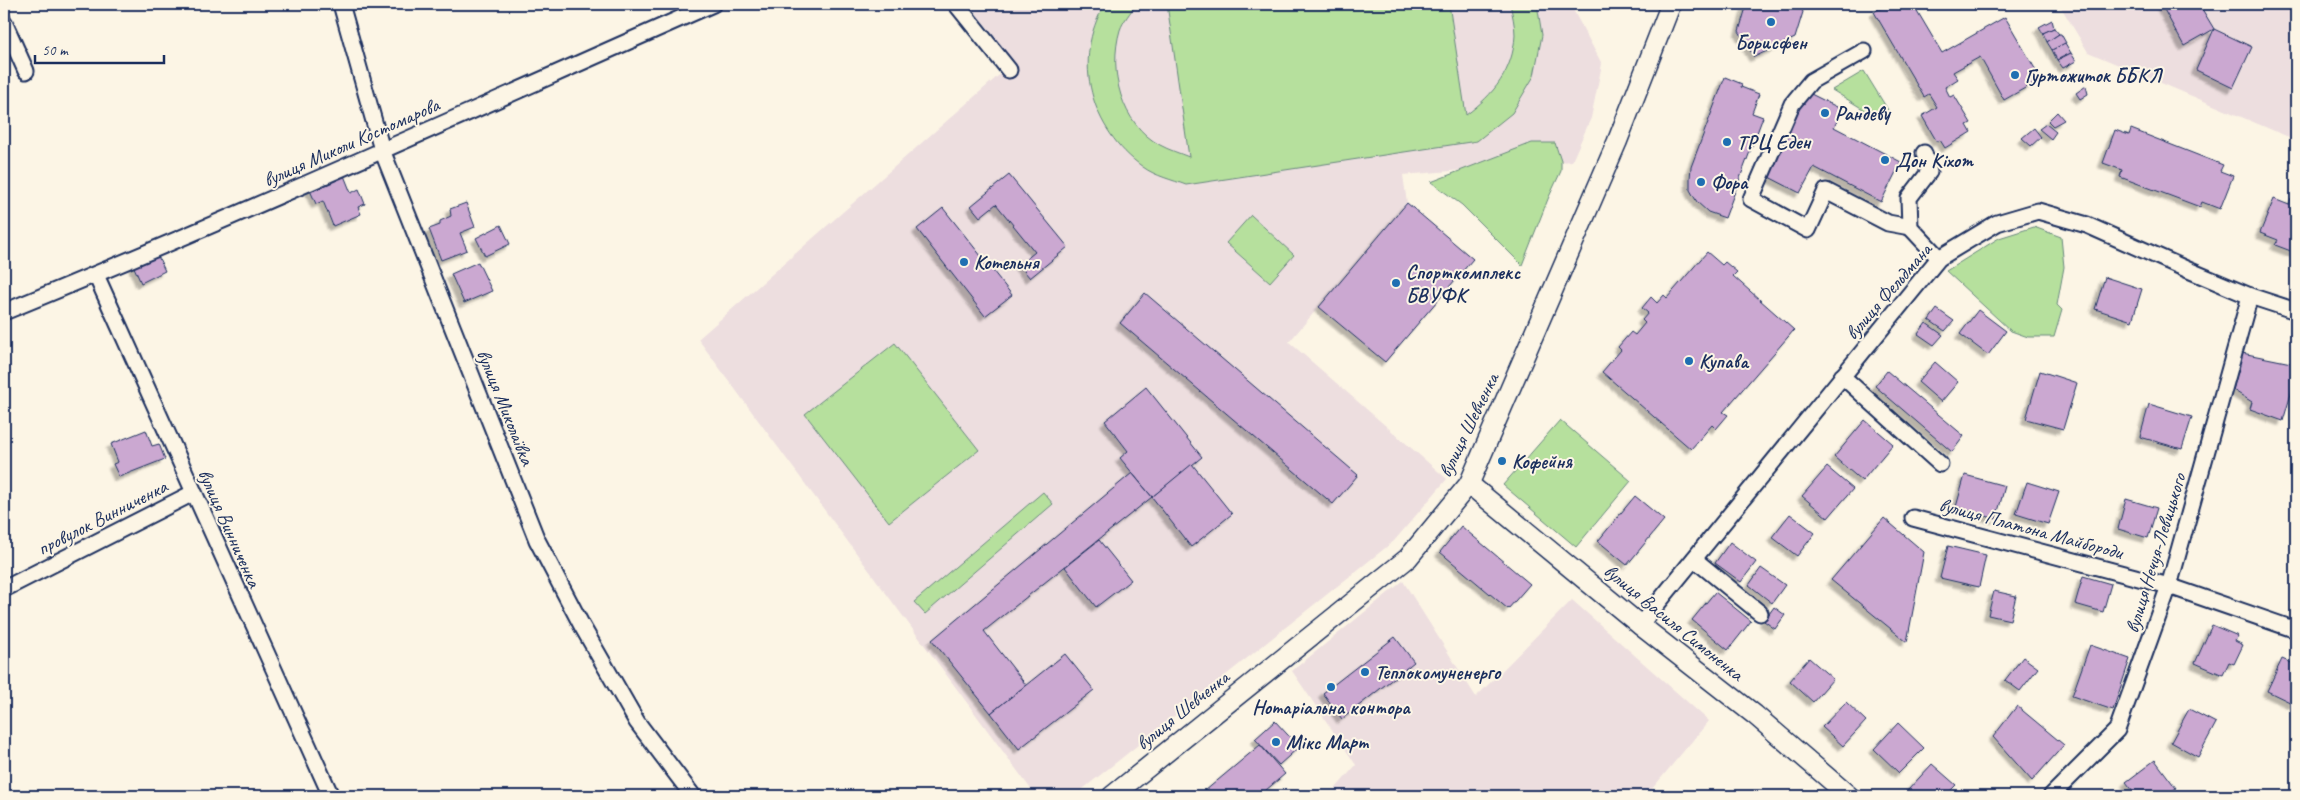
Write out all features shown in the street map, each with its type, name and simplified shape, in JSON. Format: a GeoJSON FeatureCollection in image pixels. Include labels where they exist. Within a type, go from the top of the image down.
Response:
{"type":"FeatureCollection","features":[{"type":"Feature","properties":{"kind":"street","name":"вулиця Миколаївка"},"geometry":{"type":"LineString","coordinates":[[341,4],[382,150],[537,540],[582,626],[637,722],[693,796]]}},
{"type":"Feature","properties":{"kind":"street","name":"вулиця Миколи Костомарова"},"geometry":{"type":"LineString","coordinates":[[4,312],[382,150],[713,4]]}},
{"type":"Feature","properties":{"kind":"street"},"geometry":{"type":"LineString","coordinates":[[956,4],[1009,70]]}},
{"type":"Feature","properties":{"kind":"street","name":"вулиця Шевченка"},"geometry":{"type":"LineString","coordinates":[[1112,796],[1408,558],[1469,484],[1617,142],[1671,4]]}},
{"type":"Feature","properties":{"kind":"street"},"geometry":{"type":"LineString","coordinates":[[4,22],[26,71]]}},
{"type":"Feature","properties":{"kind":"street"},"geometry":{"type":"LineString","coordinates":[[1864,51],[1812,81],[1792,104],[1751,199],[1808,230],[1826,191],[1888,223],[1910,227],[1939,258]]}},
{"type":"Feature","properties":{"kind":"street"},"geometry":{"type":"LineString","coordinates":[[1910,227],[1909,198],[1929,172],[1924,153]]}},
{"type":"Feature","properties":{"kind":"street","name":"вулиця Фельдмана"},"geometry":{"type":"LineString","coordinates":[[1640,625],[1939,258],[1997,223],[2038,212],[2087,225],[2250,296],[2296,311]]}},
{"type":"Feature","properties":{"kind":"street","name":"вулиця Винниченка"},"geometry":{"type":"LineString","coordinates":[[96,274],[331,796]]}},
{"type":"Feature","properties":{"kind":"street","name":"вулиця Нечуя-Левицького"},"geometry":{"type":"LineString","coordinates":[[2051,796],[2116,730],[2169,586],[2250,296]]}},
{"type":"Feature","properties":{"kind":"street"},"geometry":{"type":"LineString","coordinates":[[1842,376],[1940,464]]}},
{"type":"Feature","properties":{"kind":"street","name":"вулиця Василя Симоненка"},"geometry":{"type":"LineString","coordinates":[[1469,484],[1754,716],[1849,796]]}},
{"type":"Feature","properties":{"kind":"street","name":"провулок Винниченка"},"geometry":{"type":"LineString","coordinates":[[4,589],[193,493]]}},
{"type":"Feature","properties":{"kind":"street","name":"вулиця Платона Майбороди"},"geometry":{"type":"LineString","coordinates":[[1913,518],[2169,586],[2296,630]]}},
{"type":"Feature","properties":{"kind":"street"},"geometry":{"type":"LineString","coordinates":[[1694,559],[1760,613]]}},
{"type":"Feature","properties":{"kind":"shaded area"},"geometry":{"type":"Polygon","coordinates":[[[969,4],[1570,4],[1602,64],[1591,118],[1572,161],[1403,175],[1407,203],[1289,342],[1447,479],[1394,541],[1074,796],[1036,796],[698,339],[1014,62],[969,4]]]}},
{"type":"Feature","properties":{"kind":"shaded area"},"geometry":{"type":"Polygon","coordinates":[[[2059,4],[2296,4],[2296,140],[2088,52],[2059,4]]]}},
{"type":"Feature","properties":{"kind":"shaded area"},"geometry":{"type":"Polygon","coordinates":[[[1403,581],[1476,697],[1572,600],[1709,721],[1646,796],[1329,796],[1356,765],[1292,671],[1403,581]]]}},
{"type":"Feature","properties":{"kind":"green space"},"geometry":{"type":"Polygon","coordinates":[[[1105,4],[1136,4],[1121,27],[1117,46],[1117,79],[1127,110],[1147,136],[1163,147],[1189,157],[1167,4],[1449,4],[1466,115],[1485,99],[1506,71],[1515,35],[1510,4],[1537,4],[1542,35],[1534,76],[1512,113],[1477,141],[1186,185],[1158,175],[1143,167],[1125,152],[1110,134],[1099,114],[1092,93],[1088,70],[1089,48],[1095,26],[1105,4]]]}},
{"type":"Feature","properties":{"kind":"green space"},"geometry":{"type":"Polygon","coordinates":[[[1864,71],[1888,110],[1881,120],[1832,90],[1864,71]]]}},
{"type":"Feature","properties":{"kind":"green space"},"geometry":{"type":"Polygon","coordinates":[[[1532,143],[1555,143],[1561,161],[1561,171],[1522,265],[1462,205],[1431,182],[1532,143]]]}},
{"type":"Feature","properties":{"kind":"green space"},"geometry":{"type":"Polygon","coordinates":[[[1251,215],[1294,255],[1270,282],[1226,243],[1251,215]]]}},
{"type":"Feature","properties":{"kind":"green space"},"geometry":{"type":"Polygon","coordinates":[[[2034,227],[2061,237],[2064,267],[2057,305],[2062,310],[2054,337],[2028,337],[2011,331],[1946,271],[1999,238],[2034,227]]]}},
{"type":"Feature","properties":{"kind":"green space"},"geometry":{"type":"Polygon","coordinates":[[[895,343],[979,450],[889,522],[805,414],[895,343]]]}},
{"type":"Feature","properties":{"kind":"green space"},"geometry":{"type":"Polygon","coordinates":[[[1560,420],[1631,481],[1576,547],[1503,485],[1560,420]]]}},
{"type":"Feature","properties":{"kind":"green space"},"geometry":{"type":"Polygon","coordinates":[[[1043,492],[1053,504],[925,614],[914,602],[1043,492]]]}},
{"type":"Feature","properties":{"kind":"building","name":"Борисфен"},"geometry":{"type":"Polygon","coordinates":[[[1747,4],[1799,4],[1803,12],[1795,38],[1754,57],[1739,31],[1747,4]]]}},
{"type":"Feature","properties":{"kind":"building","name":"Гуртожиток ББКЛ"},"geometry":{"type":"Polygon","coordinates":[[[1888,4],[1913,4],[1942,53],[2005,17],[2041,79],[2004,100],[1980,57],[1953,72],[1958,79],[1945,87],[1950,97],[1954,95],[1971,123],[1967,125],[1971,132],[1945,148],[1940,140],[1937,142],[1922,116],[1937,107],[1929,94],[1924,97],[1874,12],[1888,4]]]}},
{"type":"Feature","properties":{"kind":"building"},"geometry":{"type":"Polygon","coordinates":[[[2161,4],[2199,4],[2214,29],[2184,46],[2161,4]]]}},
{"type":"Feature","properties":{"kind":"building"},"geometry":{"type":"Polygon","coordinates":[[[2052,20],[2054,28],[2043,33],[2039,27],[2052,20]]]}},
{"type":"Feature","properties":{"kind":"building"},"geometry":{"type":"Polygon","coordinates":[[[2054,28],[2059,34],[2047,42],[2043,33],[2054,28]]]}},
{"type":"Feature","properties":{"kind":"building"},"geometry":{"type":"Polygon","coordinates":[[[2214,29],[2252,47],[2233,88],[2196,70],[2214,29]]]}},
{"type":"Feature","properties":{"kind":"building"},"geometry":{"type":"Polygon","coordinates":[[[2061,34],[2066,43],[2052,50],[2047,42],[2061,34]]]}},
{"type":"Feature","properties":{"kind":"building"},"geometry":{"type":"Polygon","coordinates":[[[2065,43],[2071,53],[2057,60],[2052,50],[2065,43]]]}},
{"type":"Feature","properties":{"kind":"building"},"geometry":{"type":"Polygon","coordinates":[[[2071,53],[2076,61],[2063,68],[2057,60],[2071,53]]]}},
{"type":"Feature","properties":{"kind":"building","name":"ТРЦ Еден"},"geometry":{"type":"Polygon","coordinates":[[[1725,77],[1742,84],[1741,87],[1759,94],[1752,113],[1763,117],[1725,218],[1708,212],[1697,202],[1690,190],[1690,178],[1691,167],[1725,77]]]}},
{"type":"Feature","properties":{"kind":"building"},"geometry":{"type":"Polygon","coordinates":[[[2086,86],[2088,94],[2080,99],[2076,93],[2086,86]]]}},
{"type":"Feature","properties":{"kind":"building"},"geometry":{"type":"Polygon","coordinates":[[[1807,92],[1843,110],[1834,127],[1901,162],[1881,202],[1814,167],[1800,193],[1765,175],[1807,92]]]}},
{"type":"Feature","properties":{"kind":"building"},"geometry":{"type":"Polygon","coordinates":[[[2057,112],[2064,120],[2053,126],[2048,121],[2057,112]]]}},
{"type":"Feature","properties":{"kind":"building"},"geometry":{"type":"Polygon","coordinates":[[[2046,124],[2056,132],[2051,139],[2039,129],[2046,124]]]}},
{"type":"Feature","properties":{"kind":"building"},"geometry":{"type":"Polygon","coordinates":[[[2034,128],[2041,137],[2031,146],[2022,138],[2034,128]]]}},
{"type":"Feature","properties":{"kind":"building"},"geometry":{"type":"Polygon","coordinates":[[[2131,129],[2223,165],[2220,171],[2233,176],[2220,209],[2202,202],[2200,207],[2120,177],[2122,170],[2103,163],[2115,130],[2129,135],[2131,129]]]}},
{"type":"Feature","properties":{"kind":"building"},"geometry":{"type":"Polygon","coordinates":[[[343,173],[351,193],[359,189],[365,204],[358,207],[361,214],[333,226],[323,201],[316,204],[309,188],[343,173]]]}},
{"type":"Feature","properties":{"kind":"building"},"geometry":{"type":"Polygon","coordinates":[[[1009,175],[1068,247],[1030,278],[1019,265],[1035,252],[996,204],[980,217],[971,206],[1009,175]]]}},
{"type":"Feature","properties":{"kind":"building"},"geometry":{"type":"Polygon","coordinates":[[[2274,199],[2289,205],[2291,199],[2296,201],[2296,253],[2275,245],[2278,240],[2260,233],[2274,199]]]}},
{"type":"Feature","properties":{"kind":"building"},"geometry":{"type":"Polygon","coordinates":[[[466,203],[475,227],[460,233],[467,250],[441,260],[429,229],[440,225],[440,221],[451,216],[450,209],[466,203]]]}},
{"type":"Feature","properties":{"kind":"building","name":"Спорткомплекс БВУФК"},"geometry":{"type":"Polygon","coordinates":[[[1407,203],[1473,259],[1385,362],[1319,307],[1407,203]]]}},
{"type":"Feature","properties":{"kind":"building","name":"Котельня"},"geometry":{"type":"Polygon","coordinates":[[[943,208],[1012,295],[985,316],[917,229],[943,208]]]}},
{"type":"Feature","properties":{"kind":"building"},"geometry":{"type":"Polygon","coordinates":[[[501,225],[510,244],[485,256],[476,238],[501,225]]]}},
{"type":"Feature","properties":{"kind":"building","name":"Купава"},"geometry":{"type":"Polygon","coordinates":[[[1707,252],[1722,265],[1725,262],[1737,272],[1733,276],[1794,330],[1723,412],[1728,415],[1716,429],[1712,425],[1691,449],[1602,372],[1621,350],[1618,347],[1631,332],[1635,335],[1645,323],[1642,320],[1648,313],[1642,308],[1651,297],[1657,303],[1664,295],[1667,298],[1707,252]]]}},
{"type":"Feature","properties":{"kind":"building"},"geometry":{"type":"Polygon","coordinates":[[[157,254],[165,271],[141,283],[133,265],[157,254]]]}},
{"type":"Feature","properties":{"kind":"building"},"geometry":{"type":"Polygon","coordinates":[[[478,262],[492,291],[464,303],[451,274],[478,262]]]}},
{"type":"Feature","properties":{"kind":"building"},"geometry":{"type":"Polygon","coordinates":[[[2105,277],[2142,289],[2132,321],[2095,309],[2105,277]]]}},
{"type":"Feature","properties":{"kind":"building"},"geometry":{"type":"Polygon","coordinates":[[[1145,293],[1358,475],[1333,504],[1120,323],[1145,293]]]}},
{"type":"Feature","properties":{"kind":"building"},"geometry":{"type":"Polygon","coordinates":[[[1937,309],[1954,321],[1945,331],[1929,320],[1937,309]]]}},
{"type":"Feature","properties":{"kind":"building"},"geometry":{"type":"Polygon","coordinates":[[[1978,310],[2006,331],[1988,355],[1960,334],[1978,310]]]}},
{"type":"Feature","properties":{"kind":"building"},"geometry":{"type":"Polygon","coordinates":[[[1926,323],[1943,335],[1934,345],[1918,334],[1926,323]]]}},
{"type":"Feature","properties":{"kind":"building"},"geometry":{"type":"Polygon","coordinates":[[[2242,353],[2296,364],[2296,377],[2283,421],[2250,409],[2252,402],[2233,390],[2242,353]]]}},
{"type":"Feature","properties":{"kind":"building"},"geometry":{"type":"Polygon","coordinates":[[[1935,362],[1958,382],[1941,402],[1918,382],[1935,362]]]}},
{"type":"Feature","properties":{"kind":"building"},"geometry":{"type":"Polygon","coordinates":[[[1887,371],[1964,436],[1952,452],[1875,386],[1887,371]]]}},
{"type":"Feature","properties":{"kind":"building"},"geometry":{"type":"Polygon","coordinates":[[[2040,371],[2077,383],[2063,429],[2026,419],[2040,371]]]}},
{"type":"Feature","properties":{"kind":"building"},"geometry":{"type":"Polygon","coordinates":[[[1146,387],[1202,457],[1152,497],[1120,458],[1128,451],[1105,421],[1146,387]]]}},
{"type":"Feature","properties":{"kind":"building"},"geometry":{"type":"Polygon","coordinates":[[[2149,404],[2192,417],[2182,449],[2140,437],[2149,404]]]}},
{"type":"Feature","properties":{"kind":"building"},"geometry":{"type":"Polygon","coordinates":[[[1865,420],[1893,444],[1862,481],[1834,457],[1865,420]]]}},
{"type":"Feature","properties":{"kind":"building"},"geometry":{"type":"Polygon","coordinates":[[[146,430],[152,446],[159,444],[165,459],[119,477],[113,464],[118,462],[111,444],[146,430]]]}},
{"type":"Feature","properties":{"kind":"building"},"geometry":{"type":"Polygon","coordinates":[[[1192,464],[1232,514],[1191,547],[1152,497],[1192,464]]]}},
{"type":"Feature","properties":{"kind":"building"},"geometry":{"type":"Polygon","coordinates":[[[1827,467],[1853,489],[1828,518],[1802,496],[1827,467]]]}},
{"type":"Feature","properties":{"kind":"building"},"geometry":{"type":"Polygon","coordinates":[[[1132,473],[1152,497],[984,631],[1026,685],[991,713],[932,640],[1132,473]]]}},
{"type":"Feature","properties":{"kind":"building"},"geometry":{"type":"Polygon","coordinates":[[[1965,475],[2005,486],[1996,519],[1956,507],[1965,475]]]}},
{"type":"Feature","properties":{"kind":"building"},"geometry":{"type":"Polygon","coordinates":[[[2027,482],[2059,492],[2048,524],[2016,514],[2027,482]]]}},
{"type":"Feature","properties":{"kind":"building"},"geometry":{"type":"Polygon","coordinates":[[[1635,496],[1664,520],[1627,565],[1598,541],[1635,496]]]}},
{"type":"Feature","properties":{"kind":"building"},"geometry":{"type":"Polygon","coordinates":[[[2126,499],[2157,508],[2148,538],[2118,529],[2126,499]]]}},
{"type":"Feature","properties":{"kind":"building"},"geometry":{"type":"Polygon","coordinates":[[[1790,514],[1815,533],[1797,556],[1772,537],[1790,514]]]}},
{"type":"Feature","properties":{"kind":"building"},"geometry":{"type":"Polygon","coordinates":[[[1884,518],[1924,552],[1907,642],[1831,580],[1884,518]]]}},
{"type":"Feature","properties":{"kind":"building"},"geometry":{"type":"Polygon","coordinates":[[[1461,526],[1530,584],[1508,609],[1440,552],[1461,526]]]}},
{"type":"Feature","properties":{"kind":"building"},"geometry":{"type":"Polygon","coordinates":[[[1099,540],[1131,580],[1096,607],[1065,567],[1099,540]]]}},
{"type":"Feature","properties":{"kind":"building"},"geometry":{"type":"Polygon","coordinates":[[[1730,542],[1756,562],[1741,582],[1715,563],[1730,542]]]}},
{"type":"Feature","properties":{"kind":"building"},"geometry":{"type":"Polygon","coordinates":[[[1948,546],[1986,555],[1979,587],[1940,578],[1948,546]]]}},
{"type":"Feature","properties":{"kind":"building"},"geometry":{"type":"Polygon","coordinates":[[[1761,568],[1785,585],[1772,603],[1749,585],[1761,568]]]}},
{"type":"Feature","properties":{"kind":"building"},"geometry":{"type":"Polygon","coordinates":[[[2083,576],[2111,584],[2103,612],[2075,604],[2083,576]]]}},
{"type":"Feature","properties":{"kind":"building"},"geometry":{"type":"Polygon","coordinates":[[[1994,591],[2016,596],[2010,620],[1988,615],[1994,591]]]}},
{"type":"Feature","properties":{"kind":"building"},"geometry":{"type":"Polygon","coordinates":[[[1715,592],[1751,621],[1728,650],[1692,620],[1715,592]]]}},
{"type":"Feature","properties":{"kind":"building"},"geometry":{"type":"Polygon","coordinates":[[[1774,607],[1785,615],[1775,629],[1764,621],[1774,607]]]}},
{"type":"Feature","properties":{"kind":"building"},"geometry":{"type":"Polygon","coordinates":[[[2212,625],[2238,636],[2235,641],[2243,645],[2234,664],[2229,662],[2223,675],[2195,663],[2212,625]]]}},
{"type":"Feature","properties":{"kind":"building"},"geometry":{"type":"Polygon","coordinates":[[[1395,637],[1414,662],[1342,719],[1323,693],[1395,637]]]}},
{"type":"Feature","properties":{"kind":"building"},"geometry":{"type":"Polygon","coordinates":[[[2090,645],[2130,659],[2113,710],[2072,696],[2090,645]]]}},
{"type":"Feature","properties":{"kind":"building"},"geometry":{"type":"Polygon","coordinates":[[[1065,654],[1094,690],[1019,749],[991,713],[1065,654]]]}},
{"type":"Feature","properties":{"kind":"building"},"geometry":{"type":"Polygon","coordinates":[[[2023,657],[2038,668],[2020,691],[2005,680],[2023,657]]]}},
{"type":"Feature","properties":{"kind":"building"},"geometry":{"type":"Polygon","coordinates":[[[1809,658],[1833,679],[1813,702],[1790,681],[1809,658]]]}},
{"type":"Feature","properties":{"kind":"building"},"geometry":{"type":"Polygon","coordinates":[[[2282,659],[2296,665],[2296,705],[2267,691],[2282,659]]]}},
{"type":"Feature","properties":{"kind":"building"},"geometry":{"type":"Polygon","coordinates":[[[1846,702],[1866,721],[1843,746],[1822,727],[1846,702]]]}},
{"type":"Feature","properties":{"kind":"building"},"geometry":{"type":"Polygon","coordinates":[[[2017,706],[2064,745],[2032,781],[1993,737],[2017,706]]]}},
{"type":"Feature","properties":{"kind":"building"},"geometry":{"type":"Polygon","coordinates":[[[2189,709],[2216,723],[2198,757],[2171,742],[2189,709]]]}},
{"type":"Feature","properties":{"kind":"building","name":"Мікс Март"},"geometry":{"type":"Polygon","coordinates":[[[1275,721],[1299,747],[1279,765],[1255,739],[1275,721]]]}},
{"type":"Feature","properties":{"kind":"building"},"geometry":{"type":"Polygon","coordinates":[[[1898,723],[1924,748],[1899,773],[1874,749],[1898,723]]]}},
{"type":"Feature","properties":{"kind":"building"},"geometry":{"type":"Polygon","coordinates":[[[1260,745],[1285,774],[1259,796],[1199,796],[1260,745]]]}},
{"type":"Feature","properties":{"kind":"building"},"geometry":{"type":"Polygon","coordinates":[[[2155,760],[2176,788],[2165,796],[2137,796],[2126,782],[2155,760]]]}},
{"type":"Feature","properties":{"kind":"building"},"geometry":{"type":"Polygon","coordinates":[[[1932,764],[1956,785],[1945,796],[1915,796],[1908,790],[1932,764]]]}},
{"type":"Feature","properties":{"kind":"place","name":"Борисфен"},"geometry":{"type":"Point","coordinates":[1771,22]}},
{"type":"Feature","properties":{"kind":"place","name":"Гуртожиток ББКЛ"},"geometry":{"type":"Point","coordinates":[2015,75]}},
{"type":"Feature","properties":{"kind":"place","name":"Рандеву"},"geometry":{"type":"Point","coordinates":[1825,113]}},
{"type":"Feature","properties":{"kind":"place","name":"ТРЦ Еден"},"geometry":{"type":"Point","coordinates":[1727,142]}},
{"type":"Feature","properties":{"kind":"place","name":"Дон Кіхот"},"geometry":{"type":"Point","coordinates":[1885,160]}},
{"type":"Feature","properties":{"kind":"place","name":"Фора"},"geometry":{"type":"Point","coordinates":[1701,182]}},
{"type":"Feature","properties":{"kind":"place","name":"Котельня"},"geometry":{"type":"Point","coordinates":[964,262]}},
{"type":"Feature","properties":{"kind":"place","name":"Спорткомплекс БВУФК"},"geometry":{"type":"Point","coordinates":[1396,283]}},
{"type":"Feature","properties":{"kind":"place","name":"Купава"},"geometry":{"type":"Point","coordinates":[1689,361]}},
{"type":"Feature","properties":{"kind":"place","name":"Кофейня"},"geometry":{"type":"Point","coordinates":[1502,461]}},
{"type":"Feature","properties":{"kind":"place","name":"Теплокомуненерго"},"geometry":{"type":"Point","coordinates":[1365,672]}},
{"type":"Feature","properties":{"kind":"place","name":"Нотаріальна контора"},"geometry":{"type":"Point","coordinates":[1331,687]}},
{"type":"Feature","properties":{"kind":"place","name":"Мікс Март"},"geometry":{"type":"Point","coordinates":[1276,742]}}]}
